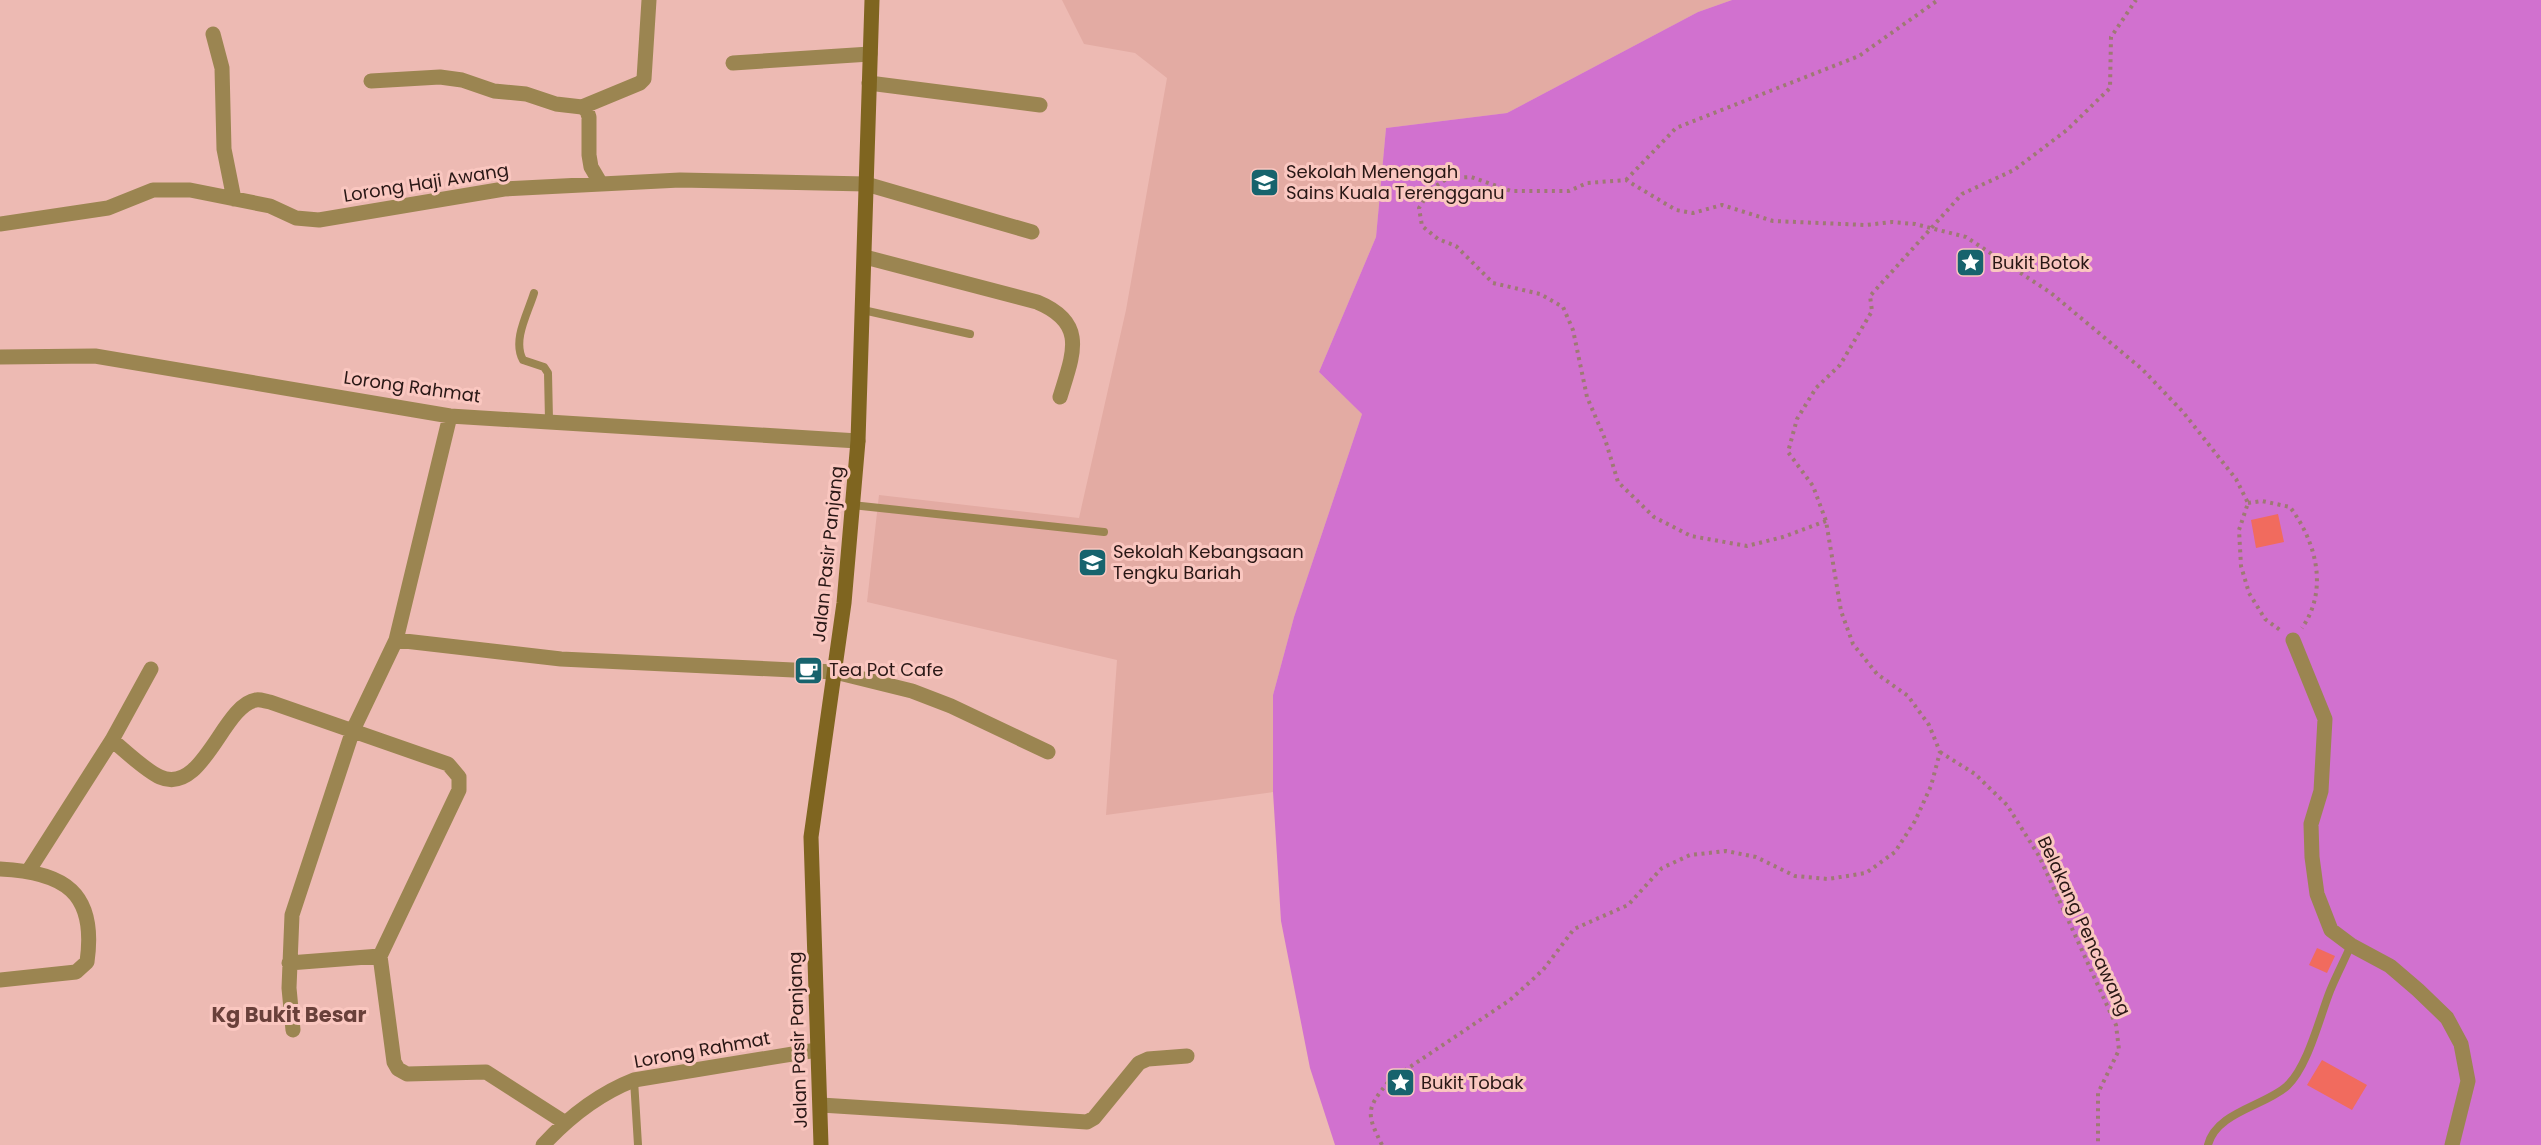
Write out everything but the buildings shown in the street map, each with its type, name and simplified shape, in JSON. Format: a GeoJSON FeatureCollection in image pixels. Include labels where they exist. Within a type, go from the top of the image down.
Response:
{"type":"FeatureCollection","features":[{"type":"Feature","properties":{"kind":"main road","name":"Jalan Pasir Panjang"},"geometry":{"type":"LineString","coordinates":[[821,1145],[811,837],[835,672],[858,441],[872,0]]}},
{"type":"Feature","properties":{"kind":"street"},"geometry":{"type":"LineString","coordinates":[[371,81],[440,77],[462,80],[494,91],[526,94],[556,105],[582,106],[640,83],[644,78],[649,0]]}},
{"type":"Feature","properties":{"kind":"street"},"geometry":{"type":"LineString","coordinates":[[213,34],[222,68],[224,149],[234,199]]}},
{"type":"Feature","properties":{"kind":"street"},"geometry":{"type":"LineString","coordinates":[[733,63],[870,54]]}},
{"type":"Feature","properties":{"kind":"street"},"geometry":{"type":"LineString","coordinates":[[870,83],[1040,105]]}},
{"type":"Feature","properties":{"kind":"street"},"geometry":{"type":"LineString","coordinates":[[582,106],[588,111],[589,117],[591,166],[601,184]]}},
{"type":"Feature","properties":{"kind":"street","name":"Lorong Haji Awang"},"geometry":{"type":"LineString","coordinates":[[0,224],[108,208],[153,190],[190,190],[270,206],[296,218],[319,220],[504,189],[680,180],[866,184],[1032,232]]}},
{"type":"Feature","properties":{"kind":"street"},"geometry":{"type":"LineString","coordinates":[[865,257],[1037,302],[1055,309],[1066,319],[1072,336],[1073,356],[1060,397]]}},
{"type":"Feature","properties":{"kind":"street","name":"Lorong Rahmat"},"geometry":{"type":"LineString","coordinates":[[0,357],[95,356],[450,416],[549,420],[858,441]]}},
{"type":"Feature","properties":{"kind":"street"},"geometry":{"type":"LineString","coordinates":[[293,1030],[289,963],[292,915],[353,730],[396,640],[450,416]]}},
{"type":"Feature","properties":{"kind":"street"},"geometry":{"type":"LineString","coordinates":[[396,640],[561,659],[835,672],[912,691],[951,706],[1048,752]]}},
{"type":"Feature","properties":{"kind":"street"},"geometry":{"type":"LineString","coordinates":[[2293,640],[2325,719],[2321,791],[2311,824],[2312,857],[2317,894],[2331,930],[2351,945],[2390,966],[2418,990],[2447,1018],[2461,1044],[2468,1081],[2452,1145]]}},
{"type":"Feature","properties":{"kind":"street"},"geometry":{"type":"LineString","coordinates":[[28,870],[112,740],[151,669]]}},
{"type":"Feature","properties":{"kind":"street"},"geometry":{"type":"LineString","coordinates":[[112,740],[161,778],[177,778],[190,772],[242,707],[256,700],[353,730],[448,764],[459,777],[459,790],[380,956],[394,1062],[398,1069],[407,1074],[486,1072],[564,1122]]}},
{"type":"Feature","properties":{"kind":"street"},"geometry":{"type":"LineString","coordinates":[[0,869],[28,870],[50,876],[74,893],[83,907],[90,928],[87,962],[76,972],[0,980]]}},
{"type":"Feature","properties":{"kind":"street"},"geometry":{"type":"LineString","coordinates":[[289,963],[380,956]]}},
{"type":"Feature","properties":{"kind":"street","name":"Lorong Rahmat"},"geometry":{"type":"LineString","coordinates":[[543,1145],[564,1122],[609,1090],[634,1080],[817,1050]]}},
{"type":"Feature","properties":{"kind":"street"},"geometry":{"type":"LineString","coordinates":[[821,1105],[1086,1122],[1094,1118],[1139,1063],[1148,1059],[1187,1056]]}},
{"type":"Feature","properties":{"kind":"lane"},"geometry":{"type":"LineString","coordinates":[[534,293],[520,334],[518,352],[523,360],[544,367],[548,373],[549,420]]}},
{"type":"Feature","properties":{"kind":"lane"},"geometry":{"type":"LineString","coordinates":[[863,310],[970,334]]}},
{"type":"Feature","properties":{"kind":"lane"},"geometry":{"type":"LineString","coordinates":[[852,505],[1104,532]]}},
{"type":"Feature","properties":{"kind":"lane"},"geometry":{"type":"LineString","coordinates":[[2208,1145],[2226,1119],[2284,1088],[2298,1075],[2331,988],[2351,945]]}},
{"type":"Feature","properties":{"kind":"lane"},"geometry":{"type":"LineString","coordinates":[[634,1080],[638,1145]]}},
{"type":"Feature","properties":{"kind":"path"},"geometry":{"type":"LineString","coordinates":[[1626,180],[1676,128],[1859,56],[1938,0]]}},
{"type":"Feature","properties":{"kind":"path"},"geometry":{"type":"LineString","coordinates":[[1382,1145],[1369,1120],[1374,1099],[1389,1081],[1509,1000],[1543,970],[1574,929],[1628,905],[1662,868],[1690,855],[1726,852],[1756,857],[1795,876],[1828,879],[1866,873],[1895,852],[1915,820],[1931,786],[1940,752],[1929,724],[1908,696],[1876,674],[1853,644],[1841,611],[1826,521],[1813,486],[1788,452],[1797,419],[1816,388],[1840,365],[1872,311],[1870,296],[1913,245],[1932,229],[1962,194],[2014,170],[2067,130],[2110,88],[2111,37],[2136,0]]}},
{"type":"Feature","properties":{"kind":"path"},"geometry":{"type":"LineString","coordinates":[[1826,521],[1783,537],[1747,546],[1691,536],[1654,518],[1618,482],[1605,439],[1587,398],[1574,330],[1563,307],[1540,294],[1493,283],[1456,246],[1438,239],[1422,226],[1419,208],[1431,189],[1448,178],[1471,177],[1511,191],[1569,191],[1587,183],[1626,180],[1676,210],[1693,213],[1722,205],[1773,221],[1866,225],[1892,222],[1915,224],[1966,237],[2051,293],[2142,369],[2183,412],[2236,479],[2248,503],[2239,530],[2241,566],[2249,593],[2265,619],[2293,640],[2308,619],[2316,594],[2316,571],[2312,545],[2304,526],[2290,507],[2262,501],[2248,503]]}},
{"type":"Feature","properties":{"kind":"path","name":"Belakang Pencawang"},"geometry":{"type":"LineString","coordinates":[[1940,752],[1976,774],[2007,804],[2039,856],[2116,1025],[2119,1050],[2098,1093],[2098,1145]]}},
{"type":"Feature","properties":{"kind":"shaded area"},"geometry":{"type":"Polygon","coordinates":[[[1062,0],[1732,0],[1698,12],[1507,113],[1386,128],[1376,237],[1319,372],[1362,414],[1294,617],[1273,695],[1273,792],[1106,815],[1117,660],[867,602],[879,495],[1079,518],[1126,310],[1167,78],[1135,53],[1084,44],[1062,0]]]}},
{"type":"Feature","properties":{"kind":"shaded area"},"geometry":{"type":"Polygon","coordinates":[[[1732,0],[2541,0],[2541,1145],[1335,1145],[1310,1068],[1281,921],[1273,792],[1273,695],[1294,617],[1362,414],[1319,372],[1376,237],[1386,128],[1507,113],[1698,12],[1732,0]]]}},
{"type":"Feature","properties":{"kind":"place","name":"Sekolah Menengah Sains Kuala Terengganu"},"geometry":{"type":"Point","coordinates":[1265,182]}},
{"type":"Feature","properties":{"kind":"place","name":"Bukit Botok"},"geometry":{"type":"Point","coordinates":[1971,263]}},
{"type":"Feature","properties":{"kind":"place","name":"Sekolah Kebangsaan Tengku Bariah"},"geometry":{"type":"Point","coordinates":[1092,562]}},
{"type":"Feature","properties":{"kind":"place","name":"Tea Pot Cafe"},"geometry":{"type":"Point","coordinates":[808,670]}},
{"type":"Feature","properties":{"kind":"place","name":"Bukit Tobak"},"geometry":{"type":"Point","coordinates":[1400,1083]}},
{"type":"Feature","properties":{"kind":"district","name":"Kg Bukit Besar"},"geometry":{"type":"Point","coordinates":[289,1015]}}]}
